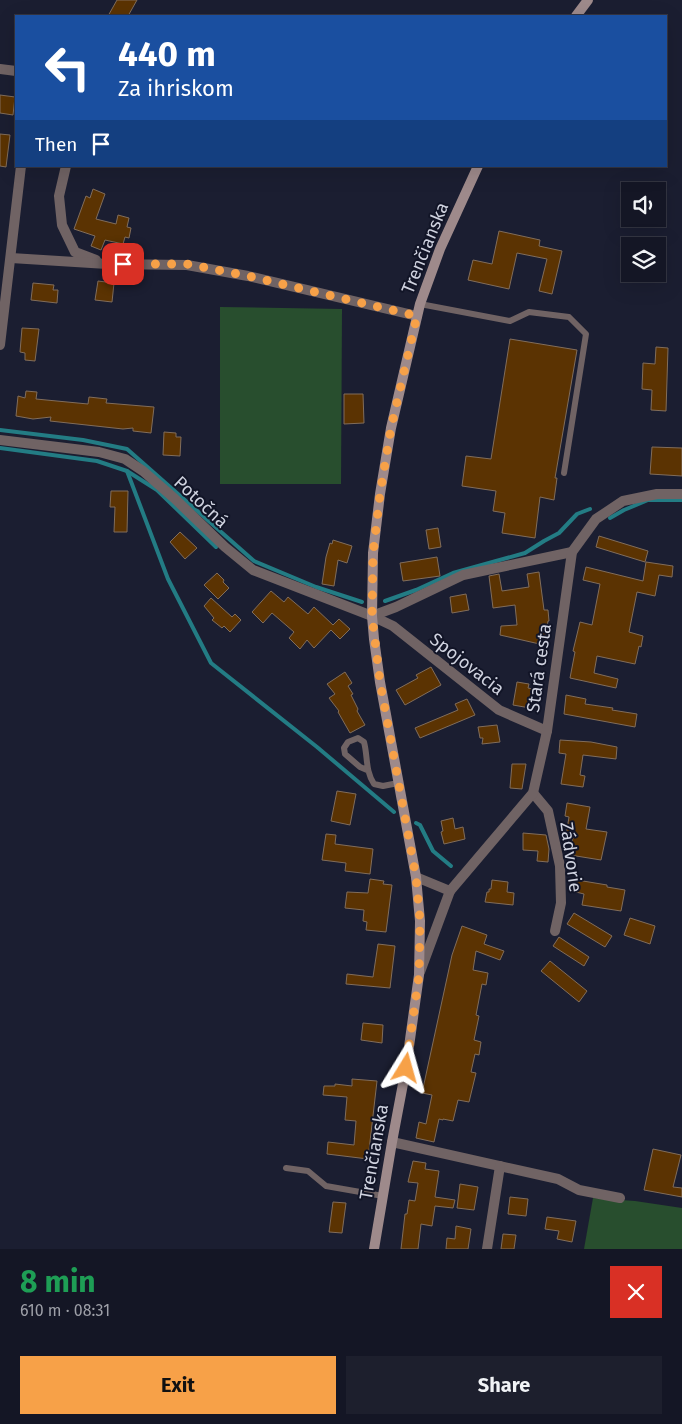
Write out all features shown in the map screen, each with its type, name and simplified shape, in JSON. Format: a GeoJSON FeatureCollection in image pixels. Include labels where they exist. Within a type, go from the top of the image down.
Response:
{"type":"FeatureCollection","features":[{"type":"Feature","properties":{"kind":"main road"},"geometry":{"type":"LineString","coordinates":[[577,15],[588,0]]}},
{"type":"Feature","properties":{"kind":"main road","name":"Trenčianska"},"geometry":{"type":"LineString","coordinates":[[374,1249],[406,1068],[419,975],[420,921],[416,877],[380,682],[372,616],[373,554],[380,494],[391,428],[420,304],[440,249],[478,167]]}},
{"type":"Feature","properties":{"kind":"street"},"geometry":{"type":"LineString","coordinates":[[0,68],[15,70]]}},
{"type":"Feature","properties":{"kind":"street"},"geometry":{"type":"LineString","coordinates":[[0,345],[22,167]]}},
{"type":"Feature","properties":{"kind":"street"},"geometry":{"type":"LineString","coordinates":[[66,167],[59,196],[62,226],[75,252],[107,264]]}},
{"type":"Feature","properties":{"kind":"street"},"geometry":{"type":"LineString","coordinates":[[11,258],[107,264],[187,264],[248,276],[417,316]]}},
{"type":"Feature","properties":{"kind":"street","name":"Potočná"},"geometry":{"type":"LineString","coordinates":[[0,440],[99,452],[125,459],[143,471],[225,547],[253,570],[372,616]]}},
{"type":"Feature","properties":{"kind":"street","name":"Stará cesta"},"geometry":{"type":"LineString","coordinates":[[419,975],[450,891],[533,793],[547,731],[572,552],[596,519],[623,501],[657,494],[682,494]]}},
{"type":"Feature","properties":{"kind":"street"},"geometry":{"type":"LineString","coordinates":[[372,616],[396,607],[463,575],[572,552]]}},
{"type":"Feature","properties":{"kind":"street","name":"Spojovacia"},"geometry":{"type":"LineString","coordinates":[[372,616],[393,626],[499,710],[547,731]]}},
{"type":"Feature","properties":{"kind":"street","name":"Zádvorie"},"geometry":{"type":"LineString","coordinates":[[533,793],[548,811],[560,866],[562,903],[555,931]]}},
{"type":"Feature","properties":{"kind":"street"},"geometry":{"type":"LineString","coordinates":[[416,877],[450,891]]}},
{"type":"Feature","properties":{"kind":"street"},"geometry":{"type":"LineString","coordinates":[[392,1142],[558,1179],[579,1190],[620,1198]]}},
{"type":"Feature","properties":{"kind":"street"},"geometry":{"type":"LineString","coordinates":[[486,1249],[500,1166]]}},
{"type":"Feature","properties":{"kind":"lane"},"geometry":{"type":"LineString","coordinates":[[420,304],[510,321],[529,312],[569,317],[586,334],[564,474]]}},
{"type":"Feature","properties":{"kind":"lane"},"geometry":{"type":"LineString","coordinates":[[367,770],[360,767],[345,754],[344,748],[348,742],[358,738],[364,742],[367,753],[367,770],[374,784],[383,786],[398,783]]}},
{"type":"Feature","properties":{"kind":"lane"},"geometry":{"type":"LineString","coordinates":[[286,1168],[308,1171],[326,1186],[383,1196]]}},
{"type":"Feature","properties":{"kind":"green space"},"geometry":{"type":"Polygon","coordinates":[[[220,307],[342,309],[341,484],[220,484],[220,307]]]}},
{"type":"Feature","properties":{"kind":"green space"},"geometry":{"type":"Polygon","coordinates":[[[593,1198],[635,1201],[682,1208],[682,1249],[584,1249],[593,1198]]]}},
{"type":"Feature","properties":{"kind":"building"},"geometry":{"type":"Polygon","coordinates":[[[117,0],[137,0],[129,15],[109,15],[117,0]]]}},
{"type":"Feature","properties":{"kind":"building"},"geometry":{"type":"Polygon","coordinates":[[[0,95],[15,97],[13,115],[0,113],[0,95]]]}},
{"type":"Feature","properties":{"kind":"building"},"geometry":{"type":"Polygon","coordinates":[[[0,134],[10,135],[6,167],[0,166],[0,134]]]}},
{"type":"Feature","properties":{"kind":"building"},"geometry":{"type":"Polygon","coordinates":[[[93,189],[105,194],[96,219],[116,224],[118,215],[129,218],[127,227],[131,228],[129,238],[125,237],[123,244],[105,240],[101,250],[91,246],[95,236],[74,229],[86,196],[90,198],[93,189]]]}},
{"type":"Feature","properties":{"kind":"building"},"geometry":{"type":"Polygon","coordinates":[[[499,231],[540,240],[539,246],[562,251],[552,294],[539,291],[547,259],[517,253],[509,289],[468,280],[473,260],[492,264],[499,231]]]}},
{"type":"Feature","properties":{"kind":"building"},"geometry":{"type":"Polygon","coordinates":[[[98,281],[114,283],[112,302],[95,300],[98,281]]]}},
{"type":"Feature","properties":{"kind":"building"},"geometry":{"type":"Polygon","coordinates":[[[33,283],[54,285],[53,290],[58,290],[57,303],[31,300],[33,283]]]}},
{"type":"Feature","properties":{"kind":"building"},"geometry":{"type":"Polygon","coordinates":[[[22,328],[39,329],[35,361],[25,360],[25,353],[20,352],[22,328]]]}},
{"type":"Feature","properties":{"kind":"building"},"geometry":{"type":"Polygon","coordinates":[[[510,339],[577,350],[555,478],[557,478],[554,500],[540,497],[535,538],[502,533],[505,513],[493,511],[496,491],[462,486],[466,456],[491,459],[510,339]]]}},
{"type":"Feature","properties":{"kind":"building"},"geometry":{"type":"Polygon","coordinates":[[[656,347],[668,348],[666,411],[651,410],[652,390],[642,389],[643,363],[655,364],[656,347]]]}},
{"type":"Feature","properties":{"kind":"building"},"geometry":{"type":"Polygon","coordinates":[[[26,391],[37,392],[36,399],[88,404],[89,397],[107,399],[106,403],[154,407],[151,433],[133,431],[133,428],[123,429],[50,421],[51,417],[33,419],[16,416],[18,396],[25,398],[26,391]]]}},
{"type":"Feature","properties":{"kind":"building"},"geometry":{"type":"Polygon","coordinates":[[[344,394],[363,394],[364,423],[344,424],[344,394]]]}},
{"type":"Feature","properties":{"kind":"building"},"geometry":{"type":"Polygon","coordinates":[[[164,432],[176,433],[176,437],[181,437],[180,456],[163,455],[164,432]]]}},
{"type":"Feature","properties":{"kind":"building"},"geometry":{"type":"Polygon","coordinates":[[[652,447],[682,448],[682,476],[650,474],[652,447]]]}},
{"type":"Feature","properties":{"kind":"building"},"geometry":{"type":"Polygon","coordinates":[[[111,491],[128,491],[127,532],[114,532],[115,507],[110,507],[111,491]]]}},
{"type":"Feature","properties":{"kind":"building"},"geometry":{"type":"Polygon","coordinates":[[[438,528],[441,547],[429,549],[426,530],[438,528]]]}},
{"type":"Feature","properties":{"kind":"building"},"geometry":{"type":"Polygon","coordinates":[[[180,532],[197,548],[185,559],[170,542],[180,532]]]}},
{"type":"Feature","properties":{"kind":"building"},"geometry":{"type":"Polygon","coordinates":[[[599,536],[648,551],[645,562],[596,547],[599,536]]]}},
{"type":"Feature","properties":{"kind":"building"},"geometry":{"type":"Polygon","coordinates":[[[333,540],[352,546],[347,563],[338,560],[334,586],[322,584],[326,557],[330,543],[332,544],[333,540]]]}},
{"type":"Feature","properties":{"kind":"building"},"geometry":{"type":"Polygon","coordinates":[[[437,557],[440,576],[403,581],[400,563],[437,557]]]}},
{"type":"Feature","properties":{"kind":"building"},"geometry":{"type":"Polygon","coordinates":[[[646,562],[673,566],[672,577],[659,575],[655,596],[637,592],[629,632],[643,636],[635,664],[597,656],[594,673],[618,679],[616,688],[570,678],[575,652],[573,651],[580,622],[592,625],[600,584],[583,580],[586,567],[643,581],[646,562]]]}},
{"type":"Feature","properties":{"kind":"building"},"geometry":{"type":"Polygon","coordinates":[[[539,572],[544,610],[548,610],[549,621],[544,645],[500,635],[501,626],[517,625],[515,605],[493,608],[489,576],[499,574],[502,591],[529,587],[527,574],[539,572]]]}},
{"type":"Feature","properties":{"kind":"building"},"geometry":{"type":"Polygon","coordinates":[[[217,573],[229,588],[218,599],[204,585],[217,573]]]}},
{"type":"Feature","properties":{"kind":"building"},"geometry":{"type":"Polygon","coordinates":[[[271,591],[284,602],[288,597],[308,614],[314,607],[333,625],[339,619],[350,629],[340,639],[331,630],[314,648],[307,640],[300,649],[289,638],[294,632],[272,613],[263,623],[252,612],[271,591]]]}},
{"type":"Feature","properties":{"kind":"building"},"geometry":{"type":"Polygon","coordinates":[[[466,594],[469,610],[452,613],[450,597],[466,594]]]}},
{"type":"Feature","properties":{"kind":"building"},"geometry":{"type":"Polygon","coordinates":[[[211,598],[232,617],[235,614],[241,620],[230,632],[224,626],[222,628],[212,620],[214,618],[204,606],[211,598]]]}},
{"type":"Feature","properties":{"kind":"building"},"geometry":{"type":"Polygon","coordinates":[[[431,667],[441,685],[405,705],[396,690],[418,678],[416,675],[431,667]]]}},
{"type":"Feature","properties":{"kind":"building"},"geometry":{"type":"Polygon","coordinates":[[[345,672],[352,683],[348,686],[353,694],[351,695],[358,709],[357,711],[365,725],[350,733],[339,711],[329,698],[335,694],[327,684],[345,672]]]}},
{"type":"Feature","properties":{"kind":"building"},"geometry":{"type":"Polygon","coordinates":[[[517,682],[529,684],[528,688],[533,689],[530,708],[513,705],[517,682]]]}},
{"type":"Feature","properties":{"kind":"building"},"geometry":{"type":"Polygon","coordinates":[[[566,695],[586,699],[585,704],[637,714],[635,727],[564,714],[566,695]]]}},
{"type":"Feature","properties":{"kind":"building"},"geometry":{"type":"Polygon","coordinates":[[[467,699],[475,715],[420,738],[415,728],[458,710],[455,704],[467,699]]]}},
{"type":"Feature","properties":{"kind":"building"},"geometry":{"type":"Polygon","coordinates":[[[497,725],[500,742],[482,744],[483,738],[480,738],[478,727],[497,725]]]}},
{"type":"Feature","properties":{"kind":"building"},"geometry":{"type":"Polygon","coordinates":[[[560,740],[591,742],[617,747],[616,759],[583,755],[580,775],[585,776],[583,787],[561,784],[566,754],[559,753],[560,740]]]}},
{"type":"Feature","properties":{"kind":"building"},"geometry":{"type":"Polygon","coordinates":[[[512,764],[526,764],[522,789],[510,788],[512,764]]]}},
{"type":"Feature","properties":{"kind":"building"},"geometry":{"type":"Polygon","coordinates":[[[337,791],[356,794],[350,825],[331,821],[337,791]]]}},
{"type":"Feature","properties":{"kind":"building"},"geometry":{"type":"Polygon","coordinates":[[[567,803],[590,807],[586,829],[607,832],[601,860],[570,855],[573,837],[566,835],[569,817],[565,816],[567,803]]]}},
{"type":"Feature","properties":{"kind":"building"},"geometry":{"type":"Polygon","coordinates":[[[453,818],[455,829],[463,827],[465,839],[444,844],[441,821],[453,818]]]}},
{"type":"Feature","properties":{"kind":"building"},"geometry":{"type":"Polygon","coordinates":[[[523,833],[546,835],[549,849],[548,862],[537,861],[538,851],[523,850],[523,833]]]}},
{"type":"Feature","properties":{"kind":"building"},"geometry":{"type":"Polygon","coordinates":[[[326,834],[336,835],[335,844],[373,849],[370,874],[345,871],[346,863],[322,860],[326,834]]]}},
{"type":"Feature","properties":{"kind":"building"},"geometry":{"type":"Polygon","coordinates":[[[370,879],[384,881],[383,884],[392,885],[386,932],[366,930],[367,922],[363,921],[364,910],[345,908],[347,892],[368,893],[370,879]]]}},
{"type":"Feature","properties":{"kind":"building"},"geometry":{"type":"Polygon","coordinates":[[[492,880],[508,882],[507,892],[514,893],[513,905],[485,902],[487,892],[491,889],[492,880]]]}},
{"type":"Feature","properties":{"kind":"building"},"geometry":{"type":"Polygon","coordinates":[[[577,880],[625,890],[621,911],[582,905],[584,894],[576,892],[577,880]]]}},
{"type":"Feature","properties":{"kind":"building"},"geometry":{"type":"Polygon","coordinates":[[[574,913],[612,936],[605,947],[567,924],[574,913]]]}},
{"type":"Feature","properties":{"kind":"building"},"geometry":{"type":"Polygon","coordinates":[[[630,918],[655,926],[650,944],[624,935],[630,918]]]}},
{"type":"Feature","properties":{"kind":"building"},"geometry":{"type":"Polygon","coordinates":[[[462,926],[487,935],[484,944],[504,951],[500,960],[476,951],[473,970],[488,973],[486,985],[482,984],[476,1015],[479,1016],[474,1040],[481,1042],[479,1055],[475,1054],[471,1072],[476,1073],[469,1102],[458,1100],[453,1121],[439,1119],[434,1142],[416,1138],[419,1122],[426,1124],[432,1095],[422,1093],[452,955],[462,926]]]}},
{"type":"Feature","properties":{"kind":"building"},"geometry":{"type":"Polygon","coordinates":[[[559,937],[589,957],[584,966],[553,946],[559,937]]]}},
{"type":"Feature","properties":{"kind":"building"},"geometry":{"type":"Polygon","coordinates":[[[378,944],[395,946],[390,988],[346,984],[347,974],[373,977],[378,944]]]}},
{"type":"Feature","properties":{"kind":"building"},"geometry":{"type":"Polygon","coordinates":[[[550,961],[587,991],[579,1002],[541,971],[550,961]]]}},
{"type":"Feature","properties":{"kind":"building"},"geometry":{"type":"Polygon","coordinates":[[[363,1023],[383,1025],[382,1043],[361,1040],[363,1023]]]}},
{"type":"Feature","properties":{"kind":"building"},"geometry":{"type":"Polygon","coordinates":[[[352,1079],[377,1081],[368,1159],[327,1154],[328,1142],[354,1145],[356,1121],[345,1120],[347,1097],[323,1095],[324,1086],[335,1086],[335,1084],[352,1086],[352,1079]]]}},
{"type":"Feature","properties":{"kind":"building"},"geometry":{"type":"Polygon","coordinates":[[[653,1149],[681,1155],[673,1187],[682,1188],[682,1197],[644,1190],[653,1149]]]}},
{"type":"Feature","properties":{"kind":"building"},"geometry":{"type":"Polygon","coordinates":[[[413,1161],[426,1163],[425,1169],[439,1171],[435,1197],[455,1200],[453,1208],[435,1206],[432,1226],[421,1224],[418,1249],[401,1249],[405,1214],[407,1214],[409,1200],[415,1201],[418,1183],[408,1182],[413,1161]]]}},
{"type":"Feature","properties":{"kind":"building"},"geometry":{"type":"Polygon","coordinates":[[[460,1184],[478,1187],[474,1210],[457,1208],[460,1184]]]}},
{"type":"Feature","properties":{"kind":"building"},"geometry":{"type":"Polygon","coordinates":[[[510,1197],[528,1199],[526,1216],[508,1214],[510,1197]]]}},
{"type":"Feature","properties":{"kind":"building"},"geometry":{"type":"Polygon","coordinates":[[[333,1202],[346,1203],[342,1233],[329,1232],[333,1202]]]}},
{"type":"Feature","properties":{"kind":"building"},"geometry":{"type":"Polygon","coordinates":[[[547,1217],[576,1221],[572,1242],[557,1239],[559,1231],[545,1229],[547,1217]]]}},
{"type":"Feature","properties":{"kind":"building"},"geometry":{"type":"Polygon","coordinates":[[[456,1226],[471,1229],[468,1249],[446,1249],[447,1238],[455,1239],[456,1226]]]}},
{"type":"Feature","properties":{"kind":"building"},"geometry":{"type":"Polygon","coordinates":[[[503,1234],[516,1235],[514,1249],[501,1249],[503,1234]]]}},
{"type":"Feature","properties":{"kind":"waterway"},"geometry":{"type":"LineString","coordinates":[[0,430],[83,440],[127,449],[254,561],[316,587],[362,602]]}},
{"type":"Feature","properties":{"kind":"waterway"},"geometry":{"type":"LineString","coordinates":[[0,448],[97,461],[127,471],[157,490],[216,547]]}},
{"type":"Feature","properties":{"kind":"waterway"},"geometry":{"type":"LineString","coordinates":[[127,471],[168,579],[211,663],[317,747],[394,812]]}},
{"type":"Feature","properties":{"kind":"waterway"},"geometry":{"type":"LineString","coordinates":[[610,518],[648,500],[682,500]]}},
{"type":"Feature","properties":{"kind":"waterway"},"geometry":{"type":"LineString","coordinates":[[385,601],[416,590],[453,573],[525,553],[559,533],[577,514],[590,509]]}},
{"type":"Feature","properties":{"kind":"waterway"},"geometry":{"type":"LineString","coordinates":[[416,823],[420,825],[433,851],[451,866]]}},
{"type":"Feature","properties":{"kind":"route"},"geometry":{"type":"LineString","coordinates":[[123,264],[187,264],[248,276],[417,316],[391,428],[380,494],[373,554],[372,616],[380,682],[416,877],[420,921],[419,975],[406,1068]]}}]}
